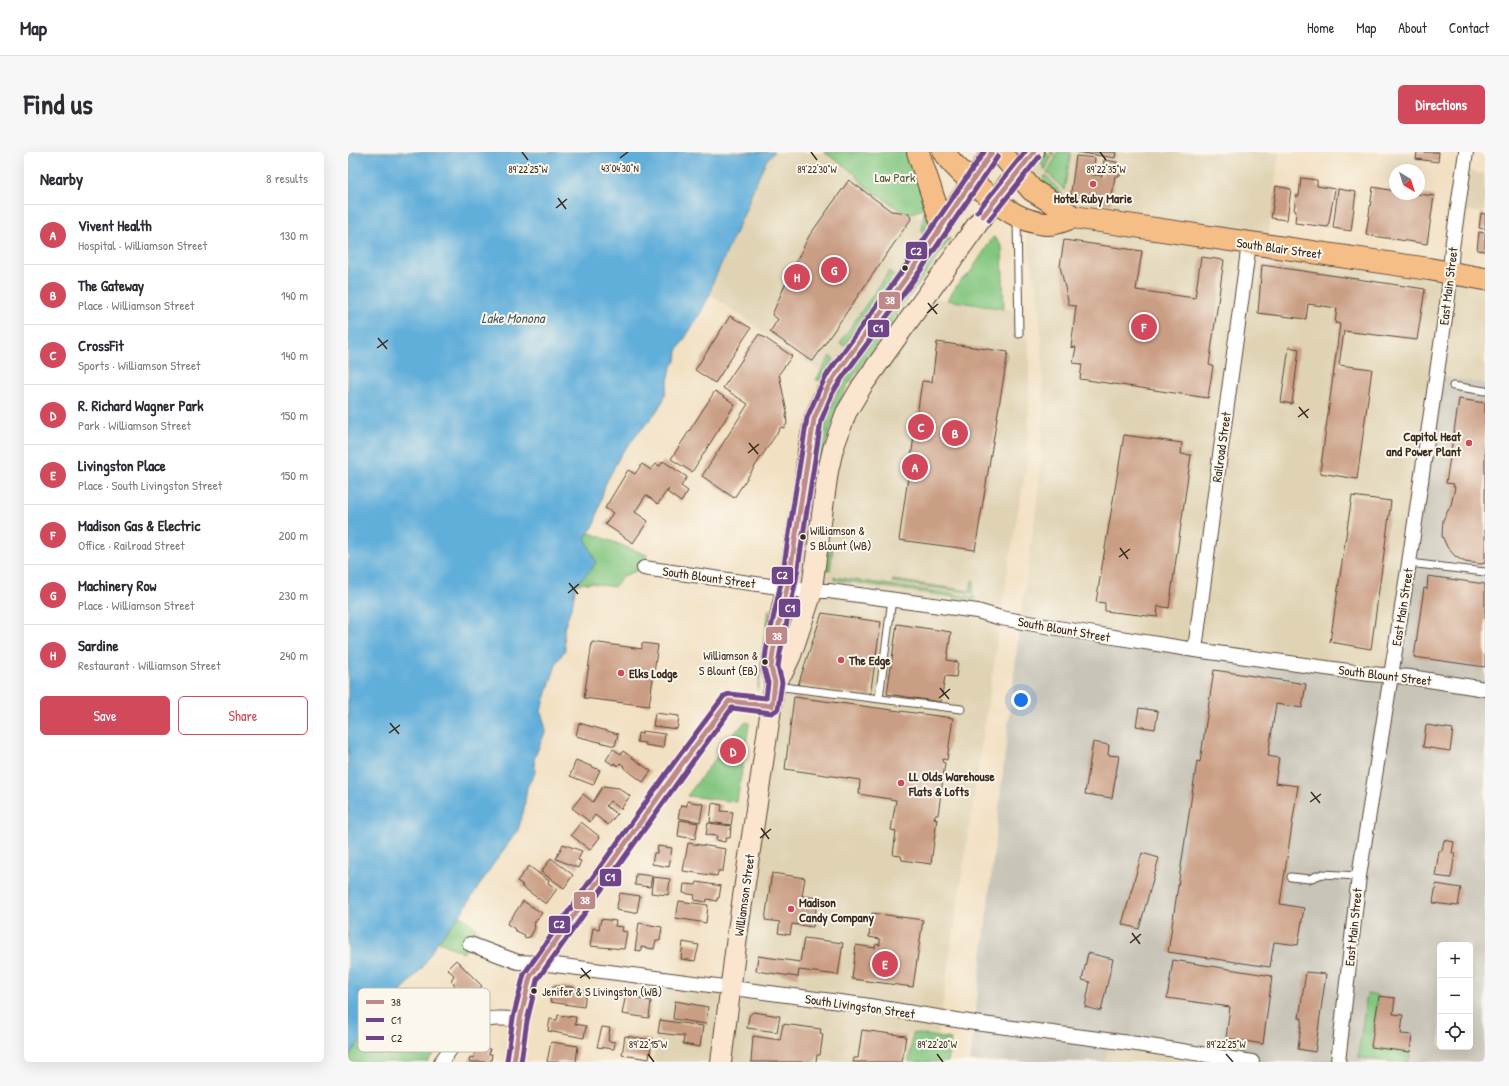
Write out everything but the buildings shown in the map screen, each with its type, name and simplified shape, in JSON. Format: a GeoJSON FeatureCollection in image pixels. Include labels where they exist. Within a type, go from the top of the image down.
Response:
{"type":"FeatureCollection","features":[{"type":"Feature","properties":{"kind":"main road"},"geometry":{"type":"LineString","coordinates":[[1000,152],[1016,173],[1032,190],[1058,206],[1073,218]]}},
{"type":"Feature","properties":{"kind":"main road","name":"South Blair Street"},"geometry":{"type":"LineString","coordinates":[[934,158],[972,182],[1016,216],[1046,224],[1073,218],[1137,226],[1249,244],[1485,278]]}},
{"type":"Feature","properties":{"kind":"main road"},"geometry":{"type":"LineString","coordinates":[[934,158],[933,192],[942,224]]}},
{"type":"Feature","properties":{"kind":"street","name":"Williamson Street"},"geometry":{"type":"LineString","coordinates":[[721,1062],[730,988],[775,684],[771,668],[782,607],[787,589],[814,419],[826,391],[867,330],[914,267],[992,152]]}},
{"type":"Feature","properties":{"kind":"street","name":"Williamson Street"},"geometry":{"type":"LineString","coordinates":[[775,684],[791,655],[812,591],[829,466],[837,437],[846,413],[856,394],[995,200],[1034,152]]}},
{"type":"Feature","properties":{"kind":"street","name":"East Main Street"},"geometry":{"type":"LineString","coordinates":[[1338,1062],[1359,876],[1409,563],[1451,272],[1452,248],[1466,152]]}},
{"type":"Feature","properties":{"kind":"street","name":"Railroad Street"},"geometry":{"type":"LineString","coordinates":[[1195,650],[1249,244]]}},
{"type":"Feature","properties":{"kind":"street","name":"South Blount Street"},"geometry":{"type":"LineString","coordinates":[[644,568],[787,589],[828,591],[892,599],[980,612],[1001,618],[1058,629],[1195,650],[1415,678],[1485,689]]}},
{"type":"Feature","properties":{"kind":"street"},"geometry":{"type":"LineString","coordinates":[[514,1062],[520,1020],[530,977],[682,764],[729,701],[772,706]]}},
{"type":"Feature","properties":{"kind":"street","name":"South Livingston Street"},"geometry":{"type":"LineString","coordinates":[[470,944],[518,962],[540,963],[863,1005],[975,1023],[1137,1044],[1252,1062]]}},
{"type":"Feature","properties":{"kind":"street"},"geometry":{"type":"LineString","coordinates":[[490,1019],[520,1020]]}},
{"type":"Feature","properties":{"kind":"street"},"geometry":{"type":"LineString","coordinates":[[441,1062],[449,1052]]}},
{"type":"Feature","properties":{"kind":"lane"},"geometry":{"type":"LineString","coordinates":[[1016,216],[1018,234],[1019,334]]}},
{"type":"Feature","properties":{"kind":"lane"},"geometry":{"type":"LineString","coordinates":[[1453,386],[1485,391]]}},
{"type":"Feature","properties":{"kind":"lane"},"geometry":{"type":"LineString","coordinates":[[1409,563],[1485,572]]}},
{"type":"Feature","properties":{"kind":"lane"},"geometry":{"type":"LineString","coordinates":[[878,698],[892,599]]}},
{"type":"Feature","properties":{"kind":"lane"},"geometry":{"type":"LineString","coordinates":[[775,684],[961,709]]}},
{"type":"Feature","properties":{"kind":"lane"},"geometry":{"type":"LineString","coordinates":[[1291,877],[1309,879],[1322,874],[1359,876]]}},
{"type":"Feature","properties":{"kind":"shaded area"},"geometry":{"type":"Polygon","coordinates":[[[774,152],[824,152],[854,173],[864,185],[898,208],[941,226],[834,377],[810,365],[710,294],[713,282],[747,207],[751,194],[766,161],[774,152]]]}},
{"type":"Feature","properties":{"kind":"shaded area"},"geometry":{"type":"Polygon","coordinates":[[[1034,152],[1279,152],[1267,246],[1485,279],[1485,383],[1436,376],[1392,675],[1020,622],[1036,511],[1040,472],[1043,402],[1042,352],[1038,301],[1024,218],[1058,222],[1016,173],[1034,152]]]}},
{"type":"Feature","properties":{"kind":"shaded area"},"geometry":{"type":"Polygon","coordinates":[[[1464,170],[1485,174],[1485,213],[1458,209],[1464,170]]]}},
{"type":"Feature","properties":{"kind":"shaded area"},"geometry":{"type":"Polygon","coordinates":[[[925,296],[1012,310],[1023,327],[1029,352],[1029,423],[1027,462],[1010,556],[934,1062],[653,1062],[662,979],[730,988],[784,670],[830,461],[925,296]]]}},
{"type":"Feature","properties":{"kind":"shaded area"},"geometry":{"type":"Polygon","coordinates":[[[1436,376],[1485,383],[1485,812],[1482,829],[1485,829],[1485,1039],[1482,1062],[1251,1062],[1108,1041],[1106,1062],[970,1062],[1020,622],[1392,675],[1436,376]]]}},
{"type":"Feature","properties":{"kind":"shaded area"},"geometry":{"type":"Polygon","coordinates":[[[1108,1041],[1252,1062],[1106,1062],[1108,1041]]]}},
{"type":"Feature","properties":{"kind":"green space","name":"Law Park"},"geometry":{"type":"Polygon","coordinates":[[[824,152],[912,152],[930,220],[924,233],[922,232],[924,209],[912,213],[900,210],[864,185],[854,173],[824,152]]]}},
{"type":"Feature","properties":{"kind":"green space"},"geometry":{"type":"Polygon","coordinates":[[[1057,152],[1071,152],[1064,190],[1047,172],[1055,159],[1057,152]]]}},
{"type":"Feature","properties":{"kind":"green space"},"geometry":{"type":"Polygon","coordinates":[[[1046,153],[1050,157],[1052,156],[1045,170],[1040,162],[1046,153]]]}},
{"type":"Feature","properties":{"kind":"green space"},"geometry":{"type":"Polygon","coordinates":[[[1046,175],[1062,194],[1061,195],[1042,185],[1041,182],[1046,175]]]}},
{"type":"Feature","properties":{"kind":"green space"},"geometry":{"type":"Polygon","coordinates":[[[946,236],[950,239],[847,386],[828,435],[819,481],[816,482],[818,453],[821,439],[841,385],[946,236]]]}},
{"type":"Feature","properties":{"kind":"green space"},"geometry":{"type":"Polygon","coordinates":[[[993,237],[1002,247],[1004,309],[947,300],[961,280],[970,273],[993,237]]]}},
{"type":"Feature","properties":{"kind":"green space"},"geometry":{"type":"Polygon","coordinates":[[[889,271],[894,275],[844,346],[840,343],[889,271]]]}},
{"type":"Feature","properties":{"kind":"green space"},"geometry":{"type":"Polygon","coordinates":[[[830,356],[834,359],[823,380],[816,380],[830,356]]]}},
{"type":"Feature","properties":{"kind":"green space"},"geometry":{"type":"Polygon","coordinates":[[[590,533],[647,555],[644,568],[623,576],[614,587],[591,583],[576,584],[589,572],[585,537],[590,533]]]}},
{"type":"Feature","properties":{"kind":"green space"},"geometry":{"type":"Polygon","coordinates":[[[829,545],[833,546],[830,571],[826,570],[829,545]]]}},
{"type":"Feature","properties":{"kind":"green space"},"geometry":{"type":"Polygon","coordinates":[[[834,577],[975,597],[974,600],[834,580],[834,577]]]}},
{"type":"Feature","properties":{"kind":"green space"},"geometry":{"type":"Polygon","coordinates":[[[893,580],[970,591],[972,580],[974,581],[973,593],[892,582],[893,580]]]}},
{"type":"Feature","properties":{"kind":"green space"},"geometry":{"type":"Polygon","coordinates":[[[769,609],[770,616],[757,691],[769,609]]]}},
{"type":"Feature","properties":{"kind":"green space"},"geometry":{"type":"Polygon","coordinates":[[[746,722],[749,723],[749,725],[737,802],[687,796],[737,730],[746,722]]]}},
{"type":"Feature","properties":{"kind":"green space"},"geometry":{"type":"Polygon","coordinates":[[[460,915],[481,932],[463,953],[438,941],[460,915]]]}},
{"type":"Feature","properties":{"kind":"green space"},"geometry":{"type":"Polygon","coordinates":[[[1367,994],[1379,996],[1371,1047],[1410,1052],[1409,1062],[1390,1062],[1358,1057],[1367,994]]]}},
{"type":"Feature","properties":{"kind":"green space"},"geometry":{"type":"Polygon","coordinates":[[[913,1033],[951,1039],[948,1062],[909,1062],[913,1033]]]}},
{"type":"Feature","properties":{"kind":"green space"},"geometry":{"type":"Polygon","coordinates":[[[358,1044],[358,1052],[435,1052],[427,1062],[348,1062],[349,1056],[358,1044]]]}},
{"type":"Feature","properties":{"kind":"water","name":"Lake Monona"},"geometry":{"type":"Polygon","coordinates":[[[348,152],[774,152],[766,161],[751,194],[747,207],[713,282],[710,294],[701,312],[677,351],[676,361],[671,368],[664,399],[656,412],[621,454],[605,485],[594,526],[585,537],[596,563],[576,584],[573,602],[564,629],[565,650],[557,662],[541,711],[546,730],[534,759],[535,773],[527,787],[524,809],[518,830],[460,915],[438,941],[422,968],[404,988],[358,988],[358,1044],[348,1057],[348,152]]]}},
{"type":"Feature","properties":{"kind":"transit line","name":"C2"},"geometry":{"type":"LineString","coordinates":[[507,1061],[513,1018],[524,974],[676,760],[724,696],[729,694],[766,698],[768,683],[764,668],[766,651],[782,578],[807,418],[828,373],[908,263],[984,152]]}},
{"type":"Feature","properties":{"kind":"transit line","name":"38"},"geometry":{"type":"LineString","coordinates":[[514,1062],[520,1020],[530,977],[682,764],[729,701],[772,706],[775,682],[771,668],[773,652],[789,579],[814,419],[826,391],[834,377],[914,267],[992,152]]}},
{"type":"Feature","properties":{"kind":"transit line","name":"C2"},"geometry":{"type":"LineString","coordinates":[[977,212],[1025,152]]}},
{"type":"Feature","properties":{"kind":"transit line","name":"38"},"geometry":{"type":"LineString","coordinates":[[983,216],[1034,152]]}},
{"type":"Feature","properties":{"kind":"transit line","name":"C1"},"geometry":{"type":"LineString","coordinates":[[521,1062],[527,1021],[537,980],[688,768],[732,708],[772,713],[778,709],[782,682],[778,667],[780,653],[796,580],[821,421],[832,394],[840,381],[920,271],[998,156]]}},
{"type":"Feature","properties":{"kind":"transit line","name":"C1"},"geometry":{"type":"LineString","coordinates":[[989,220],[1039,157]]}},
{"type":"Feature","properties":{"kind":"place","name":"Hotel Ruby Marie"},"geometry":{"type":"Point","coordinates":[1093,184]}},
{"type":"Feature","properties":{"kind":"place","name":"Machinery Row"},"geometry":{"type":"Point","coordinates":[834,270]}},
{"type":"Feature","properties":{"kind":"place","name":"Sardine"},"geometry":{"type":"Point","coordinates":[797,277]}},
{"type":"Feature","properties":{"kind":"place","name":"Madison Gas & Electric"},"geometry":{"type":"Point","coordinates":[1144,327]}},
{"type":"Feature","properties":{"kind":"place","name":"CrossFit"},"geometry":{"type":"Point","coordinates":[921,427]}},
{"type":"Feature","properties":{"kind":"place","name":"The Gateway"},"geometry":{"type":"Point","coordinates":[955,433]}},
{"type":"Feature","properties":{"kind":"place","name":"Capitol Heat and Power Plant"},"geometry":{"type":"Point","coordinates":[1469,443]}},
{"type":"Feature","properties":{"kind":"place","name":"Vivent Health"},"geometry":{"type":"Point","coordinates":[915,467]}},
{"type":"Feature","properties":{"kind":"place","name":"Williamson & S Blount (WB)"},"geometry":{"type":"Point","coordinates":[803,537]}},
{"type":"Feature","properties":{"kind":"place","name":"The Edge"},"geometry":{"type":"Point","coordinates":[841,660]}},
{"type":"Feature","properties":{"kind":"place","name":"Williamson & S Blount (EB)"},"geometry":{"type":"Point","coordinates":[765,662]}},
{"type":"Feature","properties":{"kind":"place","name":"Elks Lodge"},"geometry":{"type":"Point","coordinates":[621,673]}},
{"type":"Feature","properties":{"kind":"place","name":"R. Richard Wagner Park"},"geometry":{"type":"Point","coordinates":[733,751]}},
{"type":"Feature","properties":{"kind":"place","name":"LL Olds Warehouse Flats & Lofts"},"geometry":{"type":"Point","coordinates":[901,783]}},
{"type":"Feature","properties":{"kind":"place","name":"Madison Candy Company"},"geometry":{"type":"Point","coordinates":[791,909]}},
{"type":"Feature","properties":{"kind":"place","name":"Livingston Place"},"geometry":{"type":"Point","coordinates":[885,964]}},
{"type":"Feature","properties":{"kind":"place","name":"Jenifer & S Livingston (WB)"},"geometry":{"type":"Point","coordinates":[534,991]}}]}
